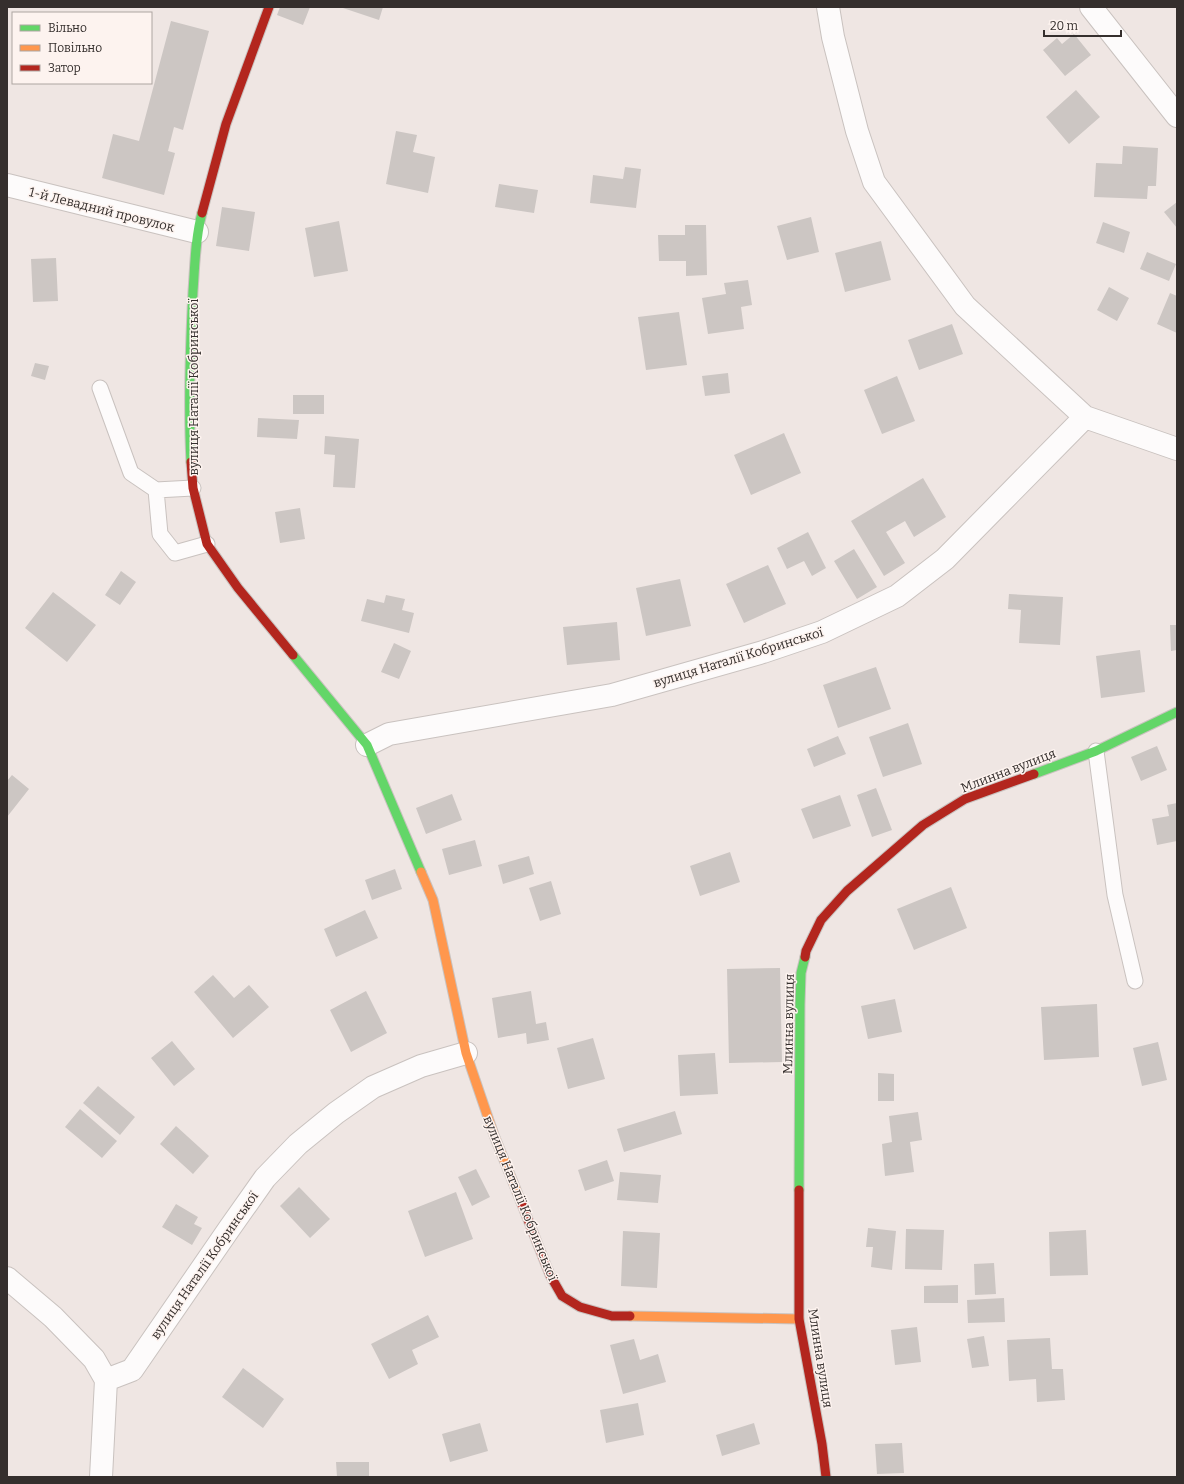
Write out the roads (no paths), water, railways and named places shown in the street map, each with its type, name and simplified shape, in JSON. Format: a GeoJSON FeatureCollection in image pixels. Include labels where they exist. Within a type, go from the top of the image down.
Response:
{"type":"FeatureCollection","features":[{"type":"Feature","properties":{"kind":"street","name":"вулиця Наталії Кобринської"},"geometry":{"type":"LineString","coordinates":[[269,7],[226,124],[197,232],[191,326],[190,438],[193,488],[207,544],[238,588],[367,745],[433,900],[466,1053],[500,1150],[550,1275],[562,1296],[580,1307],[612,1316],[799,1319]]}},
{"type":"Feature","properties":{"kind":"street"},"geometry":{"type":"LineString","coordinates":[[828,7],[833,37],[857,131],[874,182],[965,306],[1085,417],[1177,449]]}},
{"type":"Feature","properties":{"kind":"street"},"geometry":{"type":"LineString","coordinates":[[1091,7],[1177,116]]}},
{"type":"Feature","properties":{"kind":"street","name":"1-й Левадний провулок"},"geometry":{"type":"LineString","coordinates":[[7,186],[197,232]]}},
{"type":"Feature","properties":{"kind":"street","name":"вулиця Наталії Кобринської"},"geometry":{"type":"LineString","coordinates":[[367,745],[389,734],[612,695],[763,652],[822,632],[897,596],[946,559],[1085,417]]}},
{"type":"Feature","properties":{"kind":"street","name":"Млинна вулиця"},"geometry":{"type":"LineString","coordinates":[[826,1477],[822,1444],[799,1319],[800,1004],[801,973],[806,951],[821,920],[847,891],[923,825],[965,799],[1096,751],[1177,712]]}},
{"type":"Feature","properties":{"kind":"street","name":"вулиця Наталії Кобринської"},"geometry":{"type":"LineString","coordinates":[[106,1380],[132,1370],[265,1178],[298,1144],[336,1113],[373,1087],[420,1066],[466,1053]]}},
{"type":"Feature","properties":{"kind":"street"},"geometry":{"type":"LineString","coordinates":[[7,1278],[54,1317],[94,1359],[106,1380],[101,1477]]}},
{"type":"Feature","properties":{"kind":"lane"},"geometry":{"type":"LineString","coordinates":[[100,388],[131,473],[156,490],[193,488]]}},
{"type":"Feature","properties":{"kind":"lane"},"geometry":{"type":"LineString","coordinates":[[156,490],[160,534],[175,553],[207,544]]}},
{"type":"Feature","properties":{"kind":"lane"},"geometry":{"type":"LineString","coordinates":[[1096,751],[1115,895],[1135,981]]}}]}
